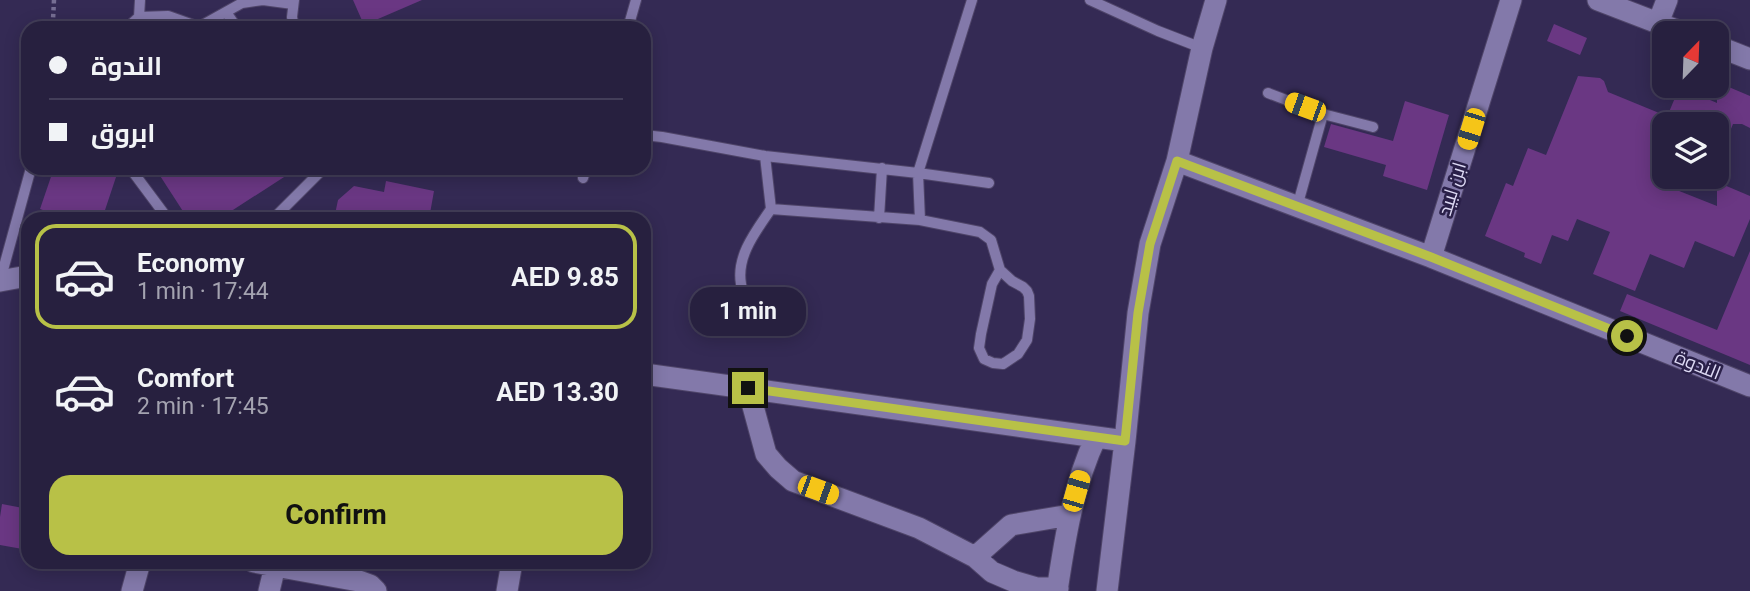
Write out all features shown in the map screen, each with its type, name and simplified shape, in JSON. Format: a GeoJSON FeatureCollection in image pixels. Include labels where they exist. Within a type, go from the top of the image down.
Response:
{"type":"FeatureCollection","features":[{"type":"Feature","properties":{"kind":"street"},"geometry":{"type":"LineString","coordinates":[[1107,591],[1138,313],[1150,244],[1177,161],[1202,48],[1216,0]]}},
{"type":"Feature","properties":{"kind":"street","name":"ابن لبيد"},"geometry":{"type":"LineString","coordinates":[[1431,257],[1511,0]]}},
{"type":"Feature","properties":{"kind":"street"},"geometry":{"type":"LineString","coordinates":[[1598,0],[1653,21]]}},
{"type":"Feature","properties":{"kind":"street"},"geometry":{"type":"LineString","coordinates":[[1659,21],[1667,0]]}},
{"type":"Feature","properties":{"kind":"street"},"geometry":{"type":"LineString","coordinates":[[1729,51],[1750,59]]}},
{"type":"Feature","properties":{"kind":"street","name":"الندوة"},"geometry":{"type":"LineString","coordinates":[[1177,161],[1431,257],[1750,386]]}},
{"type":"Feature","properties":{"kind":"street"},"geometry":{"type":"LineString","coordinates":[[0,281],[21,276]]}},
{"type":"Feature","properties":{"kind":"street"},"geometry":{"type":"LineString","coordinates":[[651,375],[1125,441]]}},
{"type":"Feature","properties":{"kind":"street"},"geometry":{"type":"LineString","coordinates":[[748,388],[766,454],[793,481],[919,528],[975,557],[992,572],[1037,588],[1058,589],[1070,515],[1081,472],[1096,437]]}},
{"type":"Feature","properties":{"kind":"street"},"geometry":{"type":"LineString","coordinates":[[975,557],[1011,526],[1070,515]]}},
{"type":"Feature","properties":{"kind":"street"},"geometry":{"type":"LineString","coordinates":[[132,591],[138,569]]}},
{"type":"Feature","properties":{"kind":"street"},"geometry":{"type":"LineString","coordinates":[[268,569],[269,591]]}},
{"type":"Feature","properties":{"kind":"street"},"geometry":{"type":"LineString","coordinates":[[298,569],[359,581],[369,584],[376,591]]}},
{"type":"Feature","properties":{"kind":"street"},"geometry":{"type":"LineString","coordinates":[[507,591],[511,569]]}},
{"type":"Feature","properties":{"kind":"lane"},"geometry":{"type":"LineString","coordinates":[[139,17],[140,0]]}},
{"type":"Feature","properties":{"kind":"lane"},"geometry":{"type":"LineString","coordinates":[[630,21],[636,0]]}},
{"type":"Feature","properties":{"kind":"lane"},"geometry":{"type":"LineString","coordinates":[[920,220],[918,173],[972,0]]}},
{"type":"Feature","properties":{"kind":"lane"},"geometry":{"type":"LineString","coordinates":[[1090,0],[1202,48]]}},
{"type":"Feature","properties":{"kind":"lane"},"geometry":{"type":"LineString","coordinates":[[209,21],[242,4],[263,1],[294,2],[293,21]]}},
{"type":"Feature","properties":{"kind":"lane"},"geometry":{"type":"LineString","coordinates":[[226,12],[232,21]]}},
{"type":"Feature","properties":{"kind":"lane"},"geometry":{"type":"LineString","coordinates":[[135,21],[139,17],[168,16],[182,21]]}},
{"type":"Feature","properties":{"kind":"lane"},"geometry":{"type":"LineString","coordinates":[[1268,93],[1323,114],[1373,127]]}},
{"type":"Feature","properties":{"kind":"lane"},"geometry":{"type":"LineString","coordinates":[[1297,206],[1323,114]]}},
{"type":"Feature","properties":{"kind":"lane"},"geometry":{"type":"LineString","coordinates":[[651,136],[765,156],[989,183]]}},
{"type":"Feature","properties":{"kind":"lane"},"geometry":{"type":"LineString","coordinates":[[752,309],[741,284],[742,257],[753,234],[771,209],[765,156]]}},
{"type":"Feature","properties":{"kind":"lane"},"geometry":{"type":"LineString","coordinates":[[879,218],[882,169]]}},
{"type":"Feature","properties":{"kind":"lane"},"geometry":{"type":"LineString","coordinates":[[0,281],[29,175]]}},
{"type":"Feature","properties":{"kind":"lane"},"geometry":{"type":"LineString","coordinates":[[135,175],[163,212]]}},
{"type":"Feature","properties":{"kind":"lane"},"geometry":{"type":"LineString","coordinates":[[280,212],[317,175]]}},
{"type":"Feature","properties":{"kind":"lane"},"geometry":{"type":"LineString","coordinates":[[771,209],[920,220],[980,232],[990,240],[1000,270],[1023,287],[1029,296],[1027,340],[1018,354],[1003,364],[984,359],[979,348],[992,284],[1000,270]]}},
{"type":"Feature","properties":{"kind":"path"},"geometry":{"type":"LineString","coordinates":[[54,0],[54,21]]}},
{"type":"Feature","properties":{"kind":"building"},"geometry":{"type":"Polygon","coordinates":[[[353,0],[422,0],[373,21],[362,21],[353,0]]]}},
{"type":"Feature","properties":{"kind":"building"},"geometry":{"type":"Polygon","coordinates":[[[1554,24],[1587,38],[1580,55],[1547,41],[1554,24]]]}},
{"type":"Feature","properties":{"kind":"building"},"geometry":{"type":"Polygon","coordinates":[[[1578,76],[1600,78],[1608,92],[1657,112],[1652,112],[1652,189],[1674,189],[1717,206],[1717,189],[1729,187],[1750,196],[1750,219],[1734,257],[1695,241],[1684,268],[1650,254],[1635,291],[1593,274],[1610,232],[1577,219],[1568,241],[1552,235],[1541,264],[1524,257],[1525,253],[1485,236],[1506,183],[1513,186],[1528,148],[1546,155],[1578,76]]]}},
{"type":"Feature","properties":{"kind":"building"},"geometry":{"type":"Polygon","coordinates":[[[1729,87],[1750,96],[1750,128],[1733,124],[1729,134],[1729,112],[1669,112],[1675,98],[1705,98],[1717,103],[1717,98],[1729,98],[1729,87]]]}},
{"type":"Feature","properties":{"kind":"building"},"geometry":{"type":"Polygon","coordinates":[[[1405,101],[1449,115],[1427,190],[1383,176],[1386,165],[1324,147],[1331,124],[1393,141],[1405,101]]]}},
{"type":"Feature","properties":{"kind":"building"},"geometry":{"type":"Polygon","coordinates":[[[52,175],[117,175],[104,212],[48,212],[40,209],[52,175]]]}},
{"type":"Feature","properties":{"kind":"building"},"geometry":{"type":"Polygon","coordinates":[[[160,175],[287,175],[230,212],[183,212],[160,175]]]}},
{"type":"Feature","properties":{"kind":"building"},"geometry":{"type":"Polygon","coordinates":[[[386,181],[434,191],[430,212],[335,212],[338,200],[354,186],[384,192],[386,181]]]}},
{"type":"Feature","properties":{"kind":"building"},"geometry":{"type":"Polygon","coordinates":[[[1750,251],[1750,365],[1620,311],[1627,294],[1717,330],[1750,251]]]}},
{"type":"Feature","properties":{"kind":"building"},"geometry":{"type":"Polygon","coordinates":[[[2,504],[21,508],[21,549],[0,545],[2,504]]]}},
{"type":"Feature","properties":{"kind":"route"},"geometry":{"type":"LineString","coordinates":[[748,388],[1125,441],[1138,313],[1150,244],[1177,161],[1431,257],[1627,336]]}}]}
